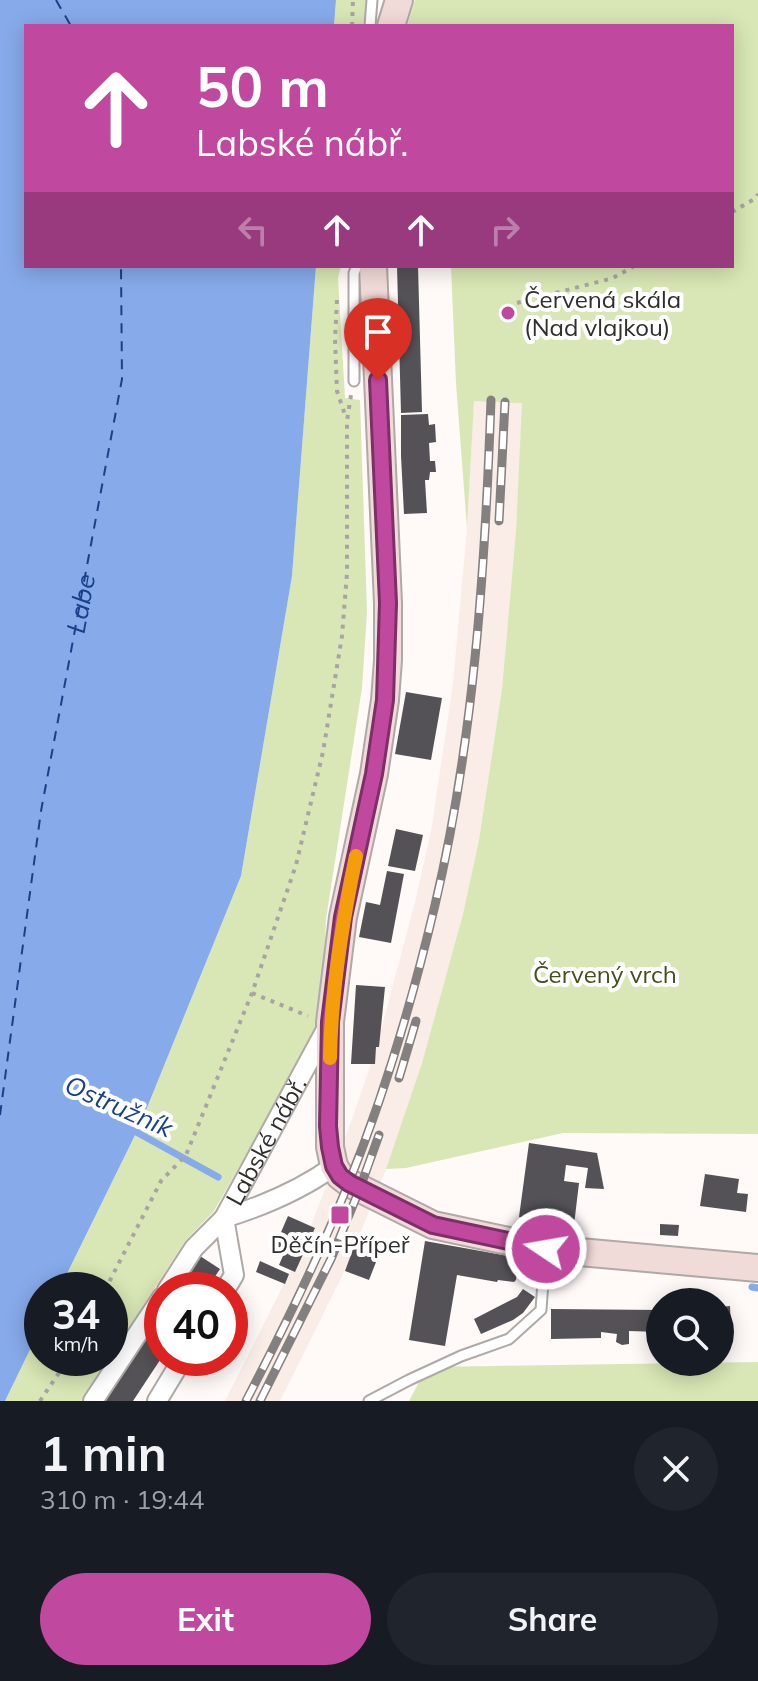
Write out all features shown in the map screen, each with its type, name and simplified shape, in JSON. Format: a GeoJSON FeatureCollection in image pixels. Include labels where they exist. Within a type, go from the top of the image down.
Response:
{"type":"FeatureCollection","features":[{"type":"Feature","properties":{"kind":"street"},"geometry":{"type":"LineString","coordinates":[[392,24],[399,0]]}},
{"type":"Feature","properties":{"kind":"street","name":"Labské nábř."},"geometry":{"type":"LineString","coordinates":[[224,1218],[256,1208],[316,1179],[334,1166],[328,1126],[330,1022],[343,917],[374,774],[388,660],[373,268]]}},
{"type":"Feature","properties":{"kind":"street","name":"Labské nábř."},"geometry":{"type":"LineString","coordinates":[[179,1272],[194,1248],[224,1218],[330,1022]]}},
{"type":"Feature","properties":{"kind":"street"},"geometry":{"type":"LineString","coordinates":[[334,1166],[349,1183],[433,1225],[546,1249],[758,1268]]}},
{"type":"Feature","properties":{"kind":"street","name":"Labské nábř."},"geometry":{"type":"LineString","coordinates":[[224,1218],[233,1272]]}},
{"type":"Feature","properties":{"kind":"street"},"geometry":{"type":"LineString","coordinates":[[93,1401],[144,1324]]}},
{"type":"Feature","properties":{"kind":"street"},"geometry":{"type":"LineString","coordinates":[[157,1401],[172,1376]]}},
{"type":"Feature","properties":{"kind":"lane"},"geometry":{"type":"LineString","coordinates":[[370,24],[372,0]]}},
{"type":"Feature","properties":{"kind":"lane"},"geometry":{"type":"LineString","coordinates":[[354,381],[356,268]]}},
{"type":"Feature","properties":{"kind":"lane"},"geometry":{"type":"LineString","coordinates":[[369,1401],[461,1356],[509,1339],[541,1310],[546,1249]]}},
{"type":"Feature","properties":{"kind":"path"},"geometry":{"type":"LineString","coordinates":[[352,24],[353,0]]}},
{"type":"Feature","properties":{"kind":"path"},"geometry":{"type":"LineString","coordinates":[[734,211],[758,194]]}},
{"type":"Feature","properties":{"kind":"path"},"geometry":{"type":"LineString","coordinates":[[517,303],[613,278],[630,268]]}},
{"type":"Feature","properties":{"kind":"path"},"geometry":{"type":"LineString","coordinates":[[114,1272],[161,1181],[186,1155],[252,993],[296,865],[323,752],[342,636],[347,573],[347,421],[354,381]]}},
{"type":"Feature","properties":{"kind":"path"},"geometry":{"type":"LineString","coordinates":[[252,993],[300,1014]]}},
{"type":"Feature","properties":{"kind":"path"},"geometry":{"type":"LineString","coordinates":[[40,1401],[57,1376]]}},
{"type":"Feature","properties":{"kind":"shaded area"},"geometry":{"type":"Polygon","coordinates":[[[474,400],[523,403],[502,689],[479,840],[463,914],[422,1063],[386,1169],[347,1266],[280,1401],[225,1401],[238,1376],[248,1376],[248,1355],[303,1246],[376,1049],[431,832],[453,684],[467,528],[474,400]]]}},
{"type":"Feature","properties":{"kind":"green space"},"geometry":{"type":"Polygon","coordinates":[[[336,0],[373,0],[364,24],[334,24],[336,0]]]}},
{"type":"Feature","properties":{"kind":"green space","name":"Červený vrch"},"geometry":{"type":"Polygon","coordinates":[[[415,0],[758,0],[758,1134],[563,1133],[406,1168],[386,1169],[422,1063],[463,914],[479,840],[502,689],[516,531],[522,403],[474,401],[467,528],[451,268],[734,268],[734,24],[408,24],[415,0]]]}},
{"type":"Feature","properties":{"kind":"green space"},"geometry":{"type":"Polygon","coordinates":[[[316,268],[340,268],[338,278],[345,398],[360,400],[367,612],[362,688],[326,919],[321,1022],[214,1211],[185,1241],[165,1272],[144,1272],[144,1304],[128,1329],[128,1272],[68,1272],[140,1125],[241,876],[292,575],[316,268]]]}},
{"type":"Feature","properties":{"kind":"green space"},"geometry":{"type":"Polygon","coordinates":[[[24,1362],[24,1376],[97,1376],[81,1401],[5,1401],[24,1362]]]}},
{"type":"Feature","properties":{"kind":"green space"},"geometry":{"type":"Polygon","coordinates":[[[734,1362],[758,1362],[758,1401],[409,1401],[427,1367],[646,1364],[646,1376],[734,1376],[734,1362]]]}},
{"type":"Feature","properties":{"kind":"water","name":"Labe"},"geometry":{"type":"Polygon","coordinates":[[[0,0],[336,0],[334,24],[24,24],[24,268],[316,268],[292,576],[241,876],[140,1125],[68,1272],[24,1272],[24,1362],[5,1401],[0,1401],[0,0]]]}},
{"type":"Feature","properties":{"kind":"building"},"geometry":{"type":"Polygon","coordinates":[[[397,268],[418,268],[422,412],[401,413],[397,268]]]}},
{"type":"Feature","properties":{"kind":"building"},"geometry":{"type":"Polygon","coordinates":[[[428,414],[429,425],[435,424],[436,442],[429,443],[430,461],[435,461],[436,472],[430,472],[429,480],[425,480],[427,513],[404,514],[401,415],[428,414]]]}},
{"type":"Feature","properties":{"kind":"building"},"geometry":{"type":"Polygon","coordinates":[[[406,692],[442,698],[431,760],[395,754],[406,692]]]}},
{"type":"Feature","properties":{"kind":"building"},"geometry":{"type":"Polygon","coordinates":[[[396,829],[423,835],[415,871],[388,866],[396,829]]]}},
{"type":"Feature","properties":{"kind":"building"},"geometry":{"type":"Polygon","coordinates":[[[387,871],[404,874],[391,943],[359,937],[366,902],[380,905],[387,871]]]}},
{"type":"Feature","properties":{"kind":"building"},"geometry":{"type":"Polygon","coordinates":[[[356,985],[385,987],[375,1064],[351,1064],[356,985]]]}},
{"type":"Feature","properties":{"kind":"building"},"geometry":{"type":"Polygon","coordinates":[[[529,1143],[597,1153],[604,1189],[585,1188],[588,1168],[566,1165],[564,1181],[579,1183],[574,1225],[519,1217],[529,1143]]]}},
{"type":"Feature","properties":{"kind":"building"},"geometry":{"type":"Polygon","coordinates":[[[705,1174],[739,1179],[737,1193],[748,1194],[746,1212],[700,1206],[705,1174]]]}},
{"type":"Feature","properties":{"kind":"building"},"geometry":{"type":"Polygon","coordinates":[[[288,1216],[315,1228],[295,1272],[279,1265],[285,1251],[275,1246],[288,1216]]]}},
{"type":"Feature","properties":{"kind":"building"},"geometry":{"type":"Polygon","coordinates":[[[660,1224],[679,1225],[678,1236],[660,1235],[660,1224]]]}},
{"type":"Feature","properties":{"kind":"building"},"geometry":{"type":"Polygon","coordinates":[[[359,1233],[383,1244],[369,1280],[345,1271],[359,1233]]]}},
{"type":"Feature","properties":{"kind":"building"},"geometry":{"type":"Polygon","coordinates":[[[425,1241],[520,1258],[514,1282],[457,1275],[445,1346],[409,1340],[425,1241]]]}},
{"type":"Feature","properties":{"kind":"building"},"geometry":{"type":"Polygon","coordinates":[[[200,1256],[220,1269],[218,1272],[189,1272],[200,1256]]]}},
{"type":"Feature","properties":{"kind":"building"},"geometry":{"type":"Polygon","coordinates":[[[260,1261],[289,1274],[285,1284],[256,1272],[260,1261]]]}},
{"type":"Feature","properties":{"kind":"building"},"geometry":{"type":"Polygon","coordinates":[[[523,1289],[535,1297],[523,1313],[481,1334],[474,1319],[517,1297],[523,1289]]]}},
{"type":"Feature","properties":{"kind":"building"},"geometry":{"type":"Polygon","coordinates":[[[551,1309],[646,1310],[646,1332],[629,1331],[629,1344],[616,1342],[617,1334],[601,1332],[601,1338],[551,1339],[551,1309]]]}},
{"type":"Feature","properties":{"kind":"building"},"geometry":{"type":"Polygon","coordinates":[[[144,1339],[144,1376],[149,1376],[133,1401],[102,1401],[119,1376],[128,1376],[128,1362],[144,1339]]]}},
{"type":"Feature","properties":{"kind":"waterway","name":"Ostružník"},"geometry":{"type":"LineString","coordinates":[[129,1128],[218,1177]]}},
{"type":"Feature","properties":{"kind":"waterway","name":"Ostružník"},"geometry":{"type":"LineString","coordinates":[[752,1287],[758,1288]]}},
{"type":"Feature","properties":{"kind":"ferry route"},"geometry":{"type":"LineString","coordinates":[[56,0],[70,24]]}},
{"type":"Feature","properties":{"kind":"ferry route"},"geometry":{"type":"LineString","coordinates":[[0,1115],[41,811],[122,379],[121,268]]}},
{"type":"Feature","properties":{"kind":"railway"},"geometry":{"type":"LineString","coordinates":[[246,1401],[300,1293],[362,1148],[408,1010],[435,905],[459,780],[475,654],[491,400]]}},
{"type":"Feature","properties":{"kind":"railway"},"geometry":{"type":"LineString","coordinates":[[499,521],[505,402]]}},
{"type":"Feature","properties":{"kind":"railway"},"geometry":{"type":"LineString","coordinates":[[399,1078],[416,1021]]}},
{"type":"Feature","properties":{"kind":"railway"},"geometry":{"type":"LineString","coordinates":[[260,1401],[331,1259],[379,1135]]}},
{"type":"Feature","properties":{"kind":"slow traffic"},"geometry":{"type":"LineString","coordinates":[[330,1058],[330,1022],[343,917],[356,856]]}},
{"type":"Feature","properties":{"kind":"place","name":"Červená skála (Nad vlajkou)"},"geometry":{"type":"Point","coordinates":[508,313]}},
{"type":"Feature","properties":{"kind":"place","name":"Děčín-Přípeř"},"geometry":{"type":"Point","coordinates":[340,1215]}},
{"type":"Feature","properties":{"kind":"route"},"geometry":{"type":"LineString","coordinates":[[378,380],[388,660],[374,774],[343,917],[336,969],[330,1022],[330,1147],[334,1166],[349,1183],[433,1225],[546,1249]]}}]}
